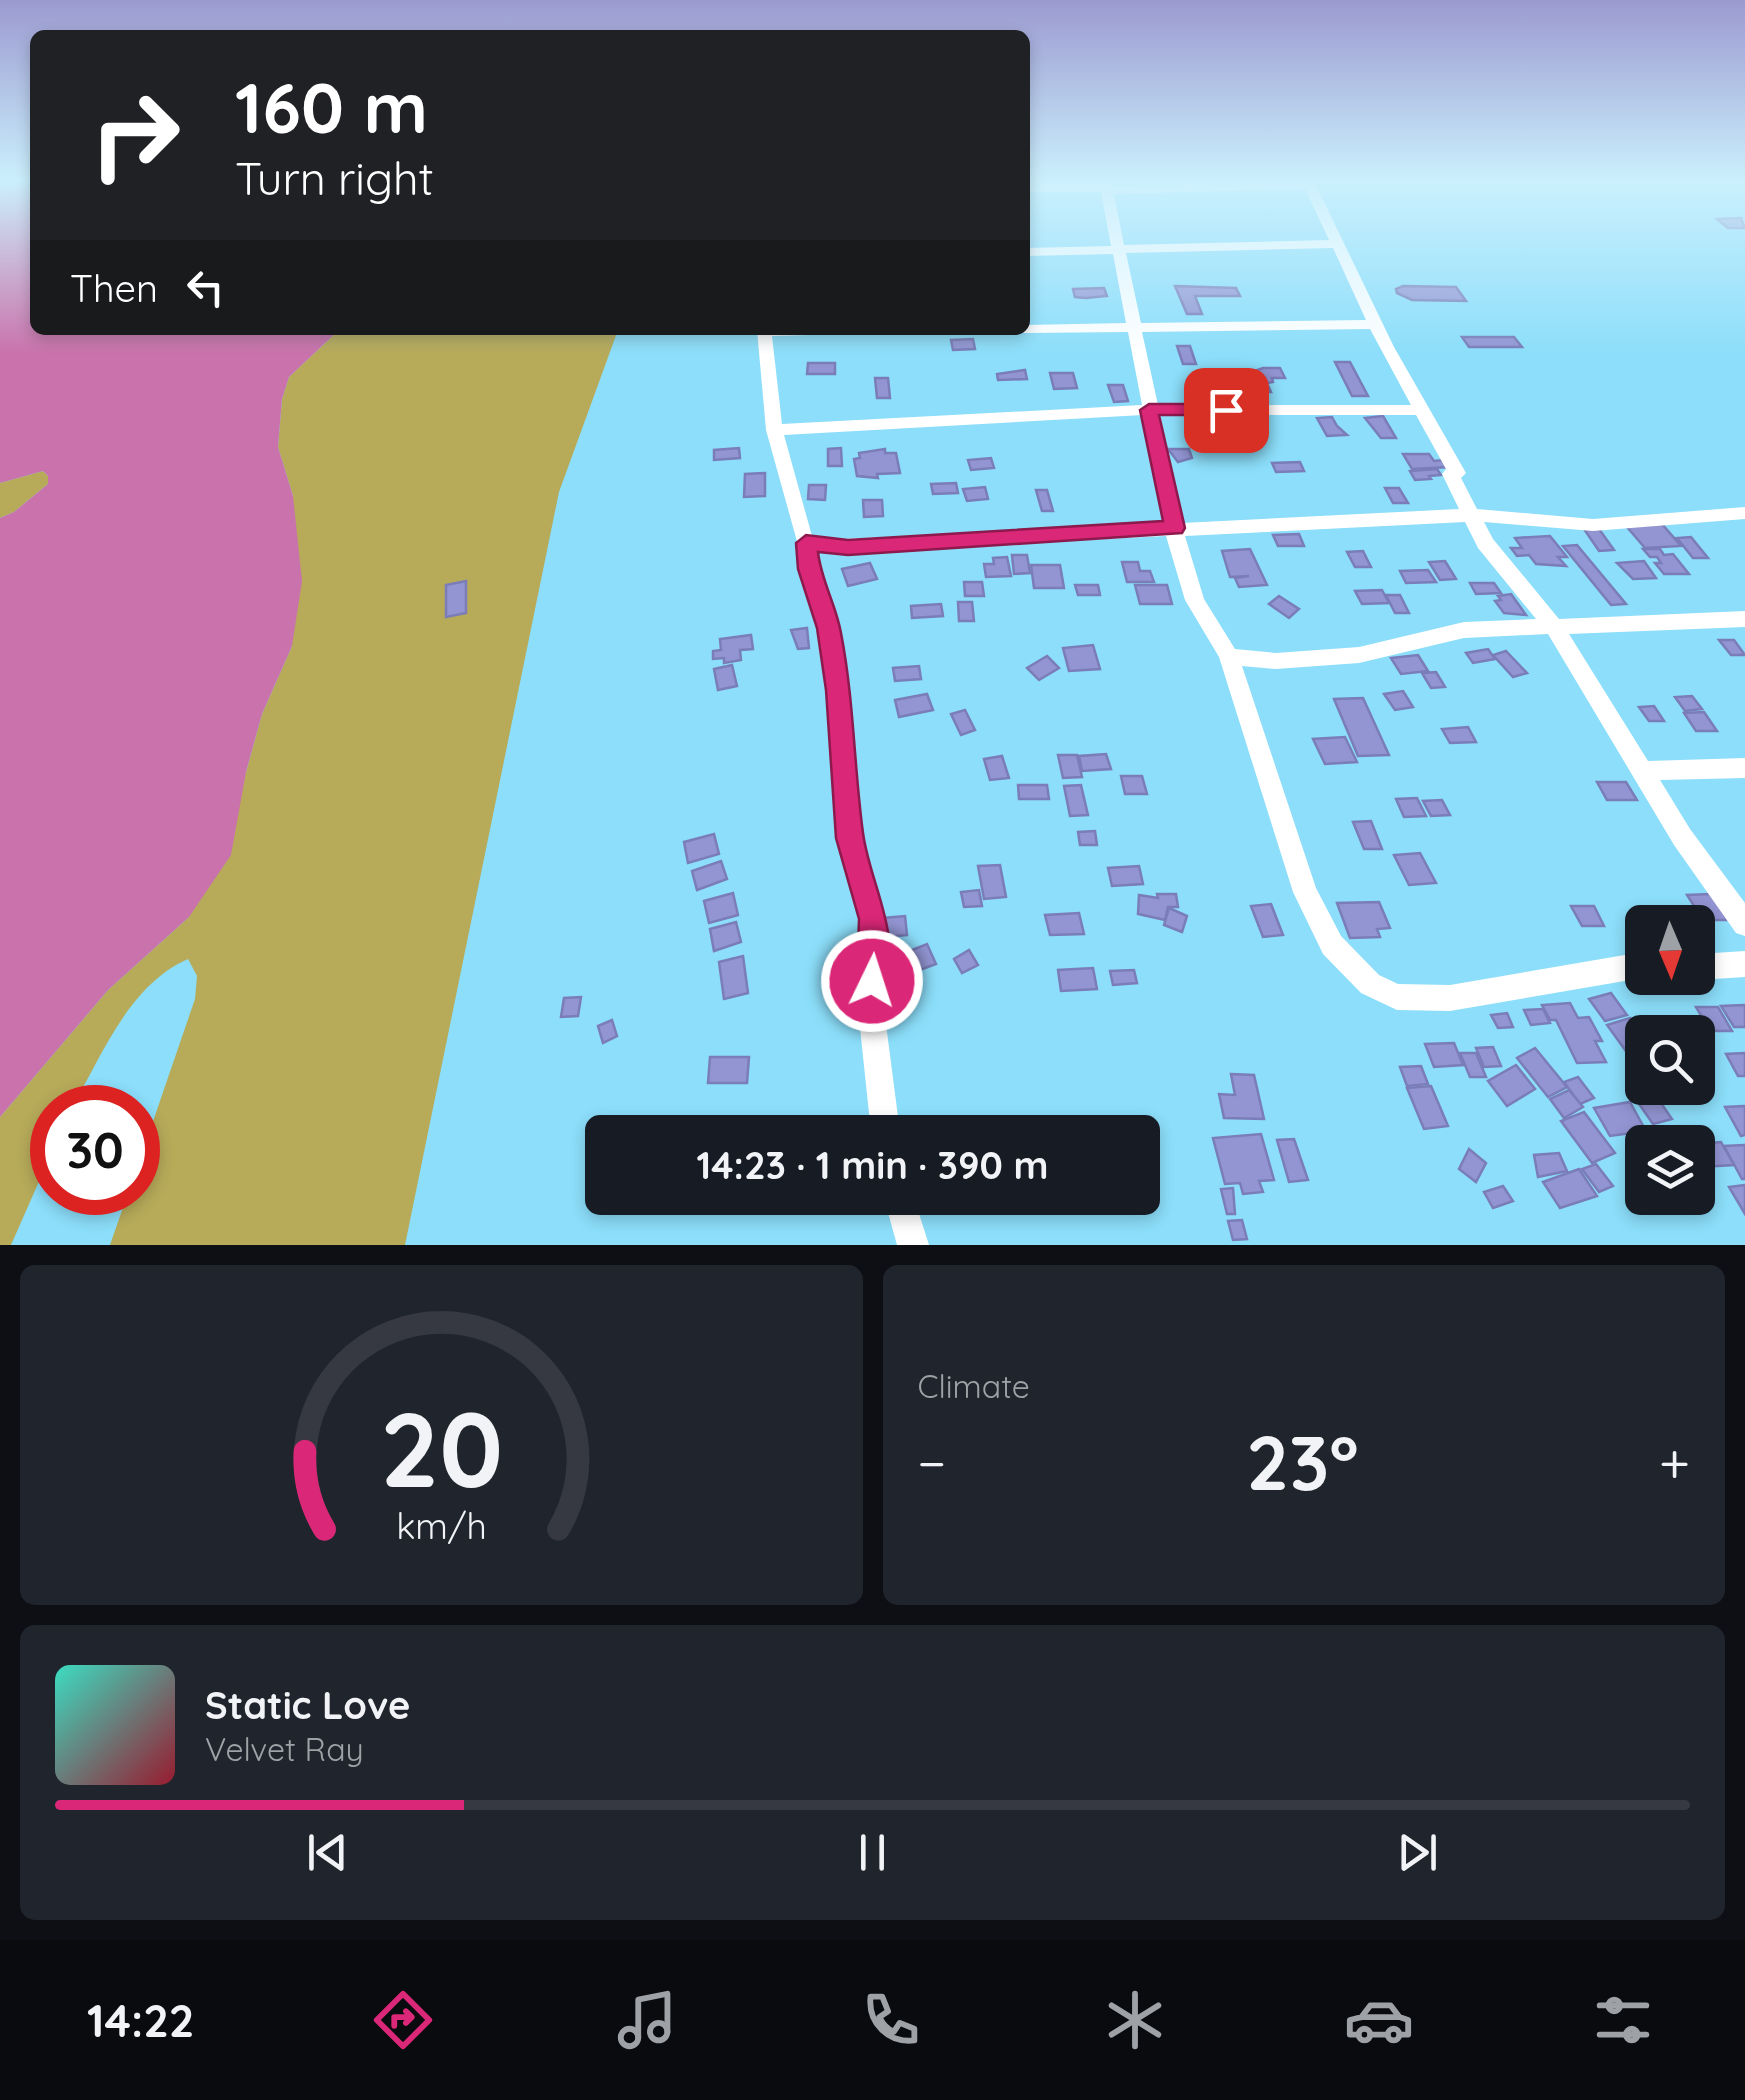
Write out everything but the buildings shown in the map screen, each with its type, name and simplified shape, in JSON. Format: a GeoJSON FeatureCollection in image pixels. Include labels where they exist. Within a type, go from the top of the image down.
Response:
{"type":"FeatureCollection","features":[{"type":"Feature","properties":{"kind":"street"},"geometry":{"type":"LineString","coordinates":[[1118,239],[1174,528],[1195,600],[1230,656],[1305,892],[1332,945],[1370,984],[1398,996],[1450,998],[1625,968]]}},
{"type":"Feature","properties":{"kind":"street"},"geometry":{"type":"LineString","coordinates":[[1336,239],[1418,410],[1457,474],[1451,474],[1486,543],[1554,627],[1682,837],[1745,924]]}},
{"type":"Feature","properties":{"kind":"street"},"geometry":{"type":"LineString","coordinates":[[1030,252],[1338,244]]}},
{"type":"Feature","properties":{"kind":"street"},"geometry":{"type":"LineString","coordinates":[[1030,330],[1377,324]]}},
{"type":"Feature","properties":{"kind":"street"},"geometry":{"type":"LineString","coordinates":[[764,335],[774,430],[806,543],[809,569],[829,628],[850,838],[874,919],[870,1009],[883,1115]]}},
{"type":"Feature","properties":{"kind":"street"},"geometry":{"type":"LineString","coordinates":[[774,430],[1149,410],[1418,410]]}},
{"type":"Feature","properties":{"kind":"street"},"geometry":{"type":"LineString","coordinates":[[806,543],[848,548],[1473,515],[1593,525],[1745,513]]}},
{"type":"Feature","properties":{"kind":"street"},"geometry":{"type":"LineString","coordinates":[[1230,656],[1276,662],[1359,655],[1464,630],[1745,619]]}},
{"type":"Feature","properties":{"kind":"street"},"geometry":{"type":"LineString","coordinates":[[1643,771],[1745,768]]}},
{"type":"Feature","properties":{"kind":"street"},"geometry":{"type":"LineString","coordinates":[[1715,965],[1745,964]]}},
{"type":"Feature","properties":{"kind":"street"},"geometry":{"type":"LineString","coordinates":[[904,1215],[913,1245]]}},
{"type":"Feature","properties":{"kind":"shaded area"},"geometry":{"type":"Polygon","coordinates":[[[0,239],[30,239],[30,335],[334,335],[289,377],[282,399],[278,447],[293,496],[302,581],[292,646],[262,714],[246,772],[231,855],[189,917],[108,990],[0,1117],[0,518],[14,512],[48,484],[48,476],[43,471],[0,483],[0,239]]]}},
{"type":"Feature","properties":{"kind":"shaded area"},"geometry":{"type":"Polygon","coordinates":[[[334,335],[616,335],[559,492],[405,1245],[110,1245],[120,1215],[160,1215],[160,1101],[195,999],[197,976],[188,959],[167,971],[134,1003],[84,1085],[30,1085],[30,1202],[11,1245],[0,1245],[0,1117],[108,990],[189,917],[246,772],[262,714],[292,646],[293,496],[278,447],[282,399],[289,377],[334,335]]]}},
{"type":"Feature","properties":{"kind":"shaded area"},"geometry":{"type":"Polygon","coordinates":[[[43,471],[48,484],[14,512],[0,518],[0,483],[43,471]]]}},
{"type":"Feature","properties":{"kind":"route"},"geometry":{"type":"LineString","coordinates":[[872,981],[874,919],[850,838],[829,628],[809,569],[806,543],[848,548],[1174,528],[1149,410],[1226,410]]}}]}
